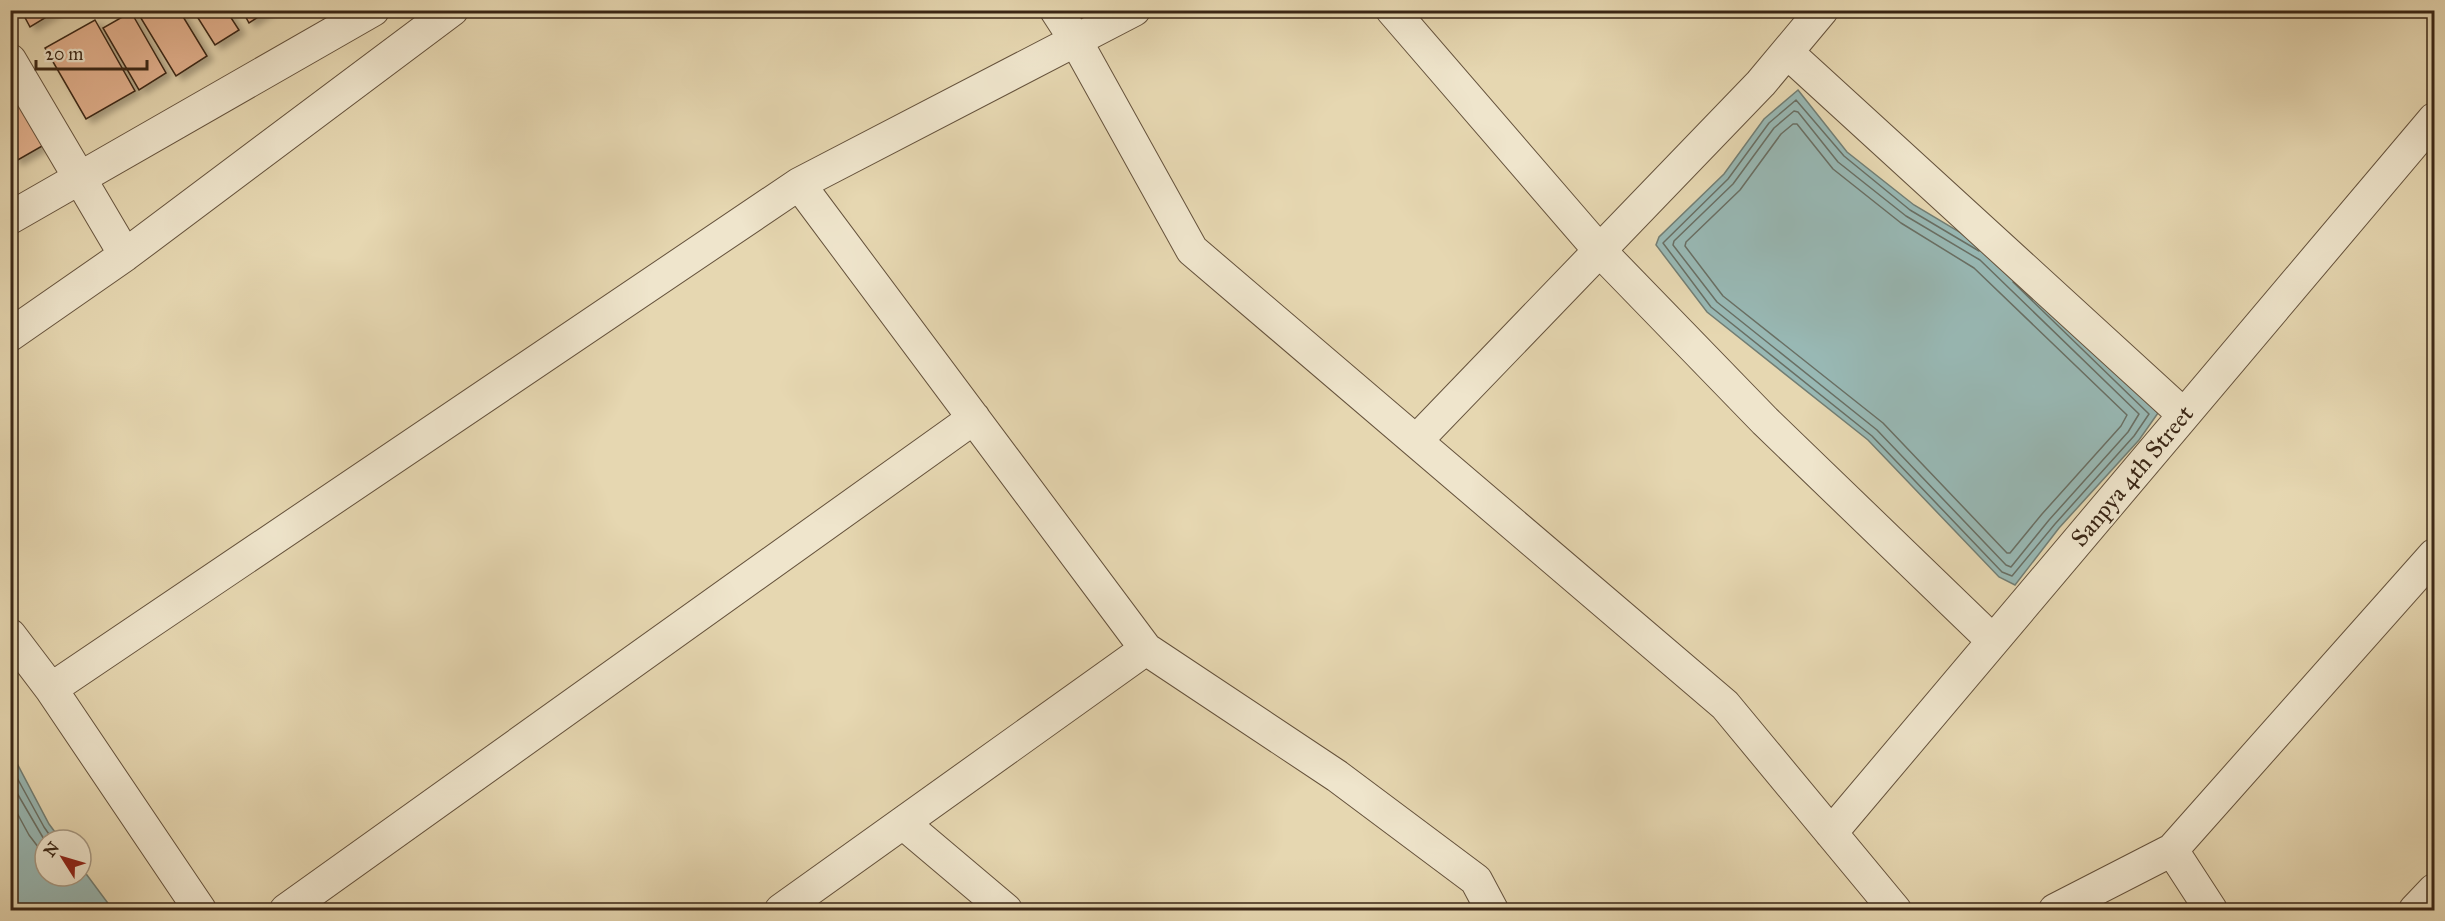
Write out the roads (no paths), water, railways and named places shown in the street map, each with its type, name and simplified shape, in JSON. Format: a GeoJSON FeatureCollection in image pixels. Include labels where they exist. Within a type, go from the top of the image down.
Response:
{"type":"FeatureCollection","features":[{"type":"Feature","properties":{"kind":"street"},"geometry":{"type":"LineString","coordinates":[[10,218],[373,10]]}},
{"type":"Feature","properties":{"kind":"street"},"geometry":{"type":"LineString","coordinates":[[10,335],[125,255],[452,10]]}},
{"type":"Feature","properties":{"kind":"street"},"geometry":{"type":"LineString","coordinates":[[1056,10],[1076,41],[1192,250],[1725,705],[1895,910]]}},
{"type":"Feature","properties":{"kind":"street"},"geometry":{"type":"LineString","coordinates":[[51,689],[799,184],[1134,10]]}},
{"type":"Feature","properties":{"kind":"street"},"geometry":{"type":"LineString","coordinates":[[1392,10],[1600,251],[1765,421],[1993,640]]}},
{"type":"Feature","properties":{"kind":"street"},"geometry":{"type":"LineString","coordinates":[[1416,441],[1788,52],[1822,10]]}},
{"type":"Feature","properties":{"kind":"street"},"geometry":{"type":"LineString","coordinates":[[1788,52],[2184,415]]}},
{"type":"Feature","properties":{"kind":"street"},"geometry":{"type":"LineString","coordinates":[[10,60],[125,255]]}},
{"type":"Feature","properties":{"kind":"street","name":"Sanpya 4th Street"},"geometry":{"type":"LineString","coordinates":[[1831,833],[2434,119]]}},
{"type":"Feature","properties":{"kind":"street"},"geometry":{"type":"LineString","coordinates":[[799,184],[1146,649],[1337,776],[1476,880],[1491,910]]}},
{"type":"Feature","properties":{"kind":"street"},"geometry":{"type":"LineString","coordinates":[[286,910],[974,418]]}},
{"type":"Feature","properties":{"kind":"street"},"geometry":{"type":"LineString","coordinates":[[2055,910],[2172,850],[2434,555]]}},
{"type":"Feature","properties":{"kind":"street"},"geometry":{"type":"LineString","coordinates":[[10,635],[51,689],[200,910]]}},
{"type":"Feature","properties":{"kind":"street"},"geometry":{"type":"LineString","coordinates":[[781,910],[1146,649]]}},
{"type":"Feature","properties":{"kind":"street"},"geometry":{"type":"LineString","coordinates":[[903,823],[1006,910]]}},
{"type":"Feature","properties":{"kind":"street"},"geometry":{"type":"LineString","coordinates":[[2172,850],[2211,910]]}},
{"type":"Feature","properties":{"kind":"street"},"geometry":{"type":"LineString","coordinates":[[2415,910],[2434,890]]}},
{"type":"Feature","properties":{"kind":"water"},"geometry":{"type":"Polygon","coordinates":[[[1798,90],[1847,152],[1914,205],[1988,249],[2158,413],[2139,440],[2059,528],[2015,585],[1999,577],[1868,440],[1707,312],[1656,245],[1659,237],[1724,174],[1764,119],[1798,90]]]}},
{"type":"Feature","properties":{"kind":"water"},"geometry":{"type":"Polygon","coordinates":[[[11,752],[52,828],[33,828],[33,888],[93,888],[93,883],[113,910],[11,910],[11,752]]]}}]}
